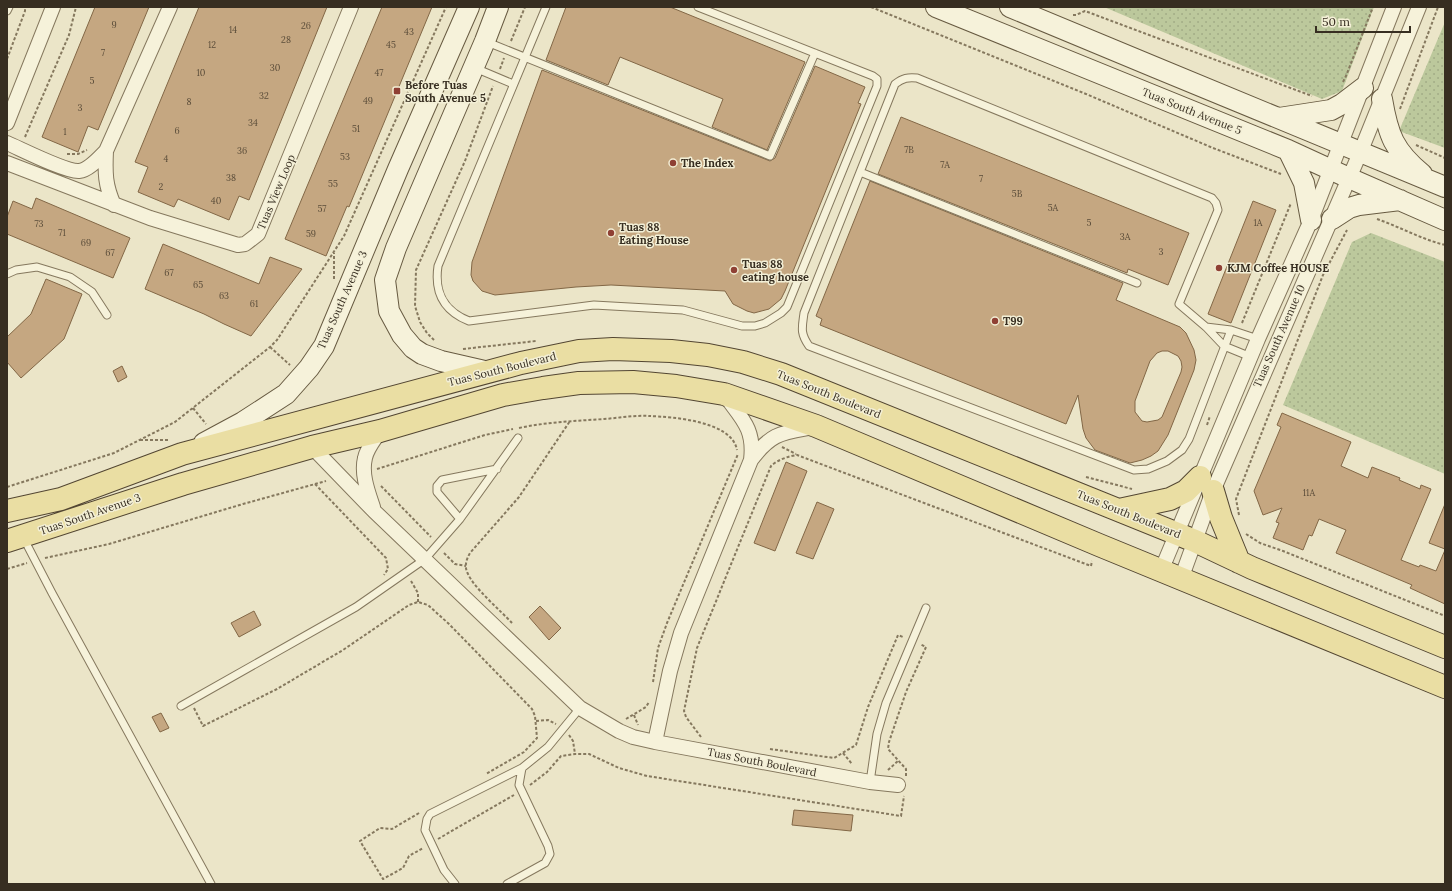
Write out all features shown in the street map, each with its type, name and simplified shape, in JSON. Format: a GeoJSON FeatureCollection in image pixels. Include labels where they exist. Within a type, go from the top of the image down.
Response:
{"type":"FeatureCollection","features":[{"type":"Feature","properties":{"kind":"main road","name":"Tuas South Avenue 3"},"geometry":{"type":"LineString","coordinates":[[7,511],[61,499],[177,447],[243,422],[286,394],[309,368],[324,346],[398,169],[469,7]]}},
{"type":"Feature","properties":{"kind":"main road"},"geometry":{"type":"LineString","coordinates":[[489,372],[441,361],[422,354],[413,348],[402,335],[389,311],[385,280],[396,248],[485,42],[498,7]]}},
{"type":"Feature","properties":{"kind":"main road","name":"Tuas South Avenue 5"},"geometry":{"type":"LineString","coordinates":[[936,7],[1288,150],[1445,220]]}},
{"type":"Feature","properties":{"kind":"main road"},"geometry":{"type":"LineString","coordinates":[[1010,7],[1439,185]]}},
{"type":"Feature","properties":{"kind":"main road"},"geometry":{"type":"LineString","coordinates":[[1280,118],[1331,110],[1342,104],[1363,88]]}},
{"type":"Feature","properties":{"kind":"main road"},"geometry":{"type":"LineString","coordinates":[[1382,100],[1386,124],[1393,142],[1410,164],[1439,185]]}},
{"type":"Feature","properties":{"kind":"main road"},"geometry":{"type":"LineString","coordinates":[[1288,150],[1304,183],[1311,220]]}},
{"type":"Feature","properties":{"kind":"main road"},"geometry":{"type":"LineString","coordinates":[[1339,224],[1351,207],[1400,200]]}},
{"type":"Feature","properties":{"kind":"main road","name":"Tuas South Boulevard"},"geometry":{"type":"LineString","coordinates":[[177,447],[320,416],[521,363],[579,351],[613,348],[671,351],[708,355],[743,362],[781,374],[1186,537],[1239,562],[1445,647]]}},
{"type":"Feature","properties":{"kind":"main road"},"geometry":{"type":"LineString","coordinates":[[312,446],[380,431],[503,395],[543,388],[579,384],[634,382],[676,386],[724,394],[816,426],[1099,545],[1445,687]]}},
{"type":"Feature","properties":{"kind":"main road","name":"Tuas South Avenue 3"},"geometry":{"type":"LineString","coordinates":[[15,539],[118,504],[312,446]]}},
{"type":"Feature","properties":{"kind":"main road"},"geometry":{"type":"LineString","coordinates":[[1119,510],[1170,499],[1186,491],[1206,484],[1239,562]]}},
{"type":"Feature","properties":{"kind":"street"},"geometry":{"type":"LineString","coordinates":[[7,123],[53,7]]}},
{"type":"Feature","properties":{"kind":"street"},"geometry":{"type":"LineString","coordinates":[[114,205],[104,175],[106,151],[170,7]]}},
{"type":"Feature","properties":{"kind":"street","name":"Tuas View Loop"},"geometry":{"type":"LineString","coordinates":[[7,163],[150,218],[238,245],[245,244],[258,234],[351,7]]}},
{"type":"Feature","properties":{"kind":"street","name":"Tuas South Avenue 10"},"geometry":{"type":"LineString","coordinates":[[1171,574],[1206,484],[1258,339],[1311,220],[1394,7]]}},
{"type":"Feature","properties":{"kind":"street","name":"Tuas South Avenue 10"},"geometry":{"type":"LineString","coordinates":[[1171,574],[1206,484],[1313,260],[1339,224],[1349,178],[1419,7]]}},
{"type":"Feature","properties":{"kind":"street"},"geometry":{"type":"LineString","coordinates":[[7,143],[67,169],[79,171],[85,169],[106,151]]}},
{"type":"Feature","properties":{"kind":"street"},"geometry":{"type":"LineString","coordinates":[[724,394],[748,426],[752,448],[751,460]]}},
{"type":"Feature","properties":{"kind":"street"},"geometry":{"type":"LineString","coordinates":[[655,742],[670,671],[681,633],[751,460],[762,446],[775,436],[816,426]]}},
{"type":"Feature","properties":{"kind":"street"},"geometry":{"type":"LineString","coordinates":[[374,511],[367,491],[364,469],[365,458],[369,448],[380,431]]}},
{"type":"Feature","properties":{"kind":"street","name":"Tuas South Boulevard"},"geometry":{"type":"LineString","coordinates":[[312,446],[374,511],[580,708],[619,731],[633,737],[655,742],[870,782],[898,785]]}},
{"type":"Feature","properties":{"kind":"lane"},"geometry":{"type":"LineString","coordinates":[[7,11],[8,7]]}},
{"type":"Feature","properties":{"kind":"lane"},"geometry":{"type":"LineString","coordinates":[[546,7],[438,266],[438,288],[443,301],[449,309],[469,321],[594,306],[683,310],[742,326],[755,326],[765,323],[788,307],[877,86],[876,79],[873,76],[698,7]]}},
{"type":"Feature","properties":{"kind":"lane"},"geometry":{"type":"LineString","coordinates":[[485,42],[770,156],[815,53]]}},
{"type":"Feature","properties":{"kind":"lane"},"geometry":{"type":"LineString","coordinates":[[473,68],[514,84]]}},
{"type":"Feature","properties":{"kind":"lane"},"geometry":{"type":"LineString","coordinates":[[1231,330],[1224,346],[1189,439],[1182,450],[1167,460],[1148,469],[1134,470],[808,346],[803,338],[801,330],[804,314],[895,84],[908,77],[917,78],[1212,198],[1216,203],[1218,210],[1179,304],[1206,327],[1224,346],[1251,357]]}},
{"type":"Feature","properties":{"kind":"lane"},"geometry":{"type":"LineString","coordinates":[[860,172],[1137,283]]}},
{"type":"Feature","properties":{"kind":"lane"},"geometry":{"type":"LineString","coordinates":[[7,274],[16,270],[37,267],[70,277],[92,292],[107,315]]}},
{"type":"Feature","properties":{"kind":"lane"},"geometry":{"type":"LineString","coordinates":[[1206,327],[1231,330],[1258,339]]}},
{"type":"Feature","properties":{"kind":"lane"},"geometry":{"type":"LineString","coordinates":[[181,706],[356,607],[425,559],[460,519],[518,438]]}},
{"type":"Feature","properties":{"kind":"lane"},"geometry":{"type":"LineString","coordinates":[[460,519],[437,492],[439,483],[442,480],[497,469]]}},
{"type":"Feature","properties":{"kind":"lane"},"geometry":{"type":"LineString","coordinates":[[15,539],[55,600],[211,884]]}},
{"type":"Feature","properties":{"kind":"lane"},"geometry":{"type":"LineString","coordinates":[[870,782],[878,734],[886,703],[926,608]]}},
{"type":"Feature","properties":{"kind":"lane"},"geometry":{"type":"LineString","coordinates":[[455,884],[444,870],[425,830],[427,819],[430,814],[522,768],[548,747],[580,708]]}},
{"type":"Feature","properties":{"kind":"lane"},"geometry":{"type":"LineString","coordinates":[[507,884],[545,863],[550,854],[548,846],[520,785],[522,768]]}},
{"type":"Feature","properties":{"kind":"path"},"geometry":{"type":"LineString","coordinates":[[7,59],[25,11],[25,7]]}},
{"type":"Feature","properties":{"kind":"path"},"geometry":{"type":"LineString","coordinates":[[20,149],[69,35],[76,7]]}},
{"type":"Feature","properties":{"kind":"path"},"geometry":{"type":"LineString","coordinates":[[7,487],[114,453],[175,422],[277,340],[344,236],[446,7]]}},
{"type":"Feature","properties":{"kind":"path"},"geometry":{"type":"LineString","coordinates":[[871,7],[1086,94],[1213,148],[1285,176]]}},
{"type":"Feature","properties":{"kind":"path"},"geometry":{"type":"LineString","coordinates":[[1339,85],[1344,81],[1374,7]]}},
{"type":"Feature","properties":{"kind":"path"},"geometry":{"type":"LineString","coordinates":[[1399,112],[1438,7]]}},
{"type":"Feature","properties":{"kind":"path"},"geometry":{"type":"LineString","coordinates":[[1072,14],[1076,15],[1085,11],[1316,98]]}},
{"type":"Feature","properties":{"kind":"path"},"geometry":{"type":"LineString","coordinates":[[1413,144],[1445,158]]}},
{"type":"Feature","properties":{"kind":"path"},"geometry":{"type":"LineString","coordinates":[[62,154],[78,154],[88,150]]}},
{"type":"Feature","properties":{"kind":"path"},"geometry":{"type":"LineString","coordinates":[[1239,333],[1292,198]]}},
{"type":"Feature","properties":{"kind":"path"},"geometry":{"type":"LineString","coordinates":[[1371,217],[1399,227],[1415,236],[1445,245]]}},
{"type":"Feature","properties":{"kind":"path"},"geometry":{"type":"LineString","coordinates":[[1240,516],[1236,499],[1323,275],[1339,224]]}},
{"type":"Feature","properties":{"kind":"path"},"geometry":{"type":"LineString","coordinates":[[333,284],[334,252]]}},
{"type":"Feature","properties":{"kind":"path"},"geometry":{"type":"LineString","coordinates":[[478,348],[542,341]]}},
{"type":"Feature","properties":{"kind":"path"},"geometry":{"type":"LineString","coordinates":[[270,347],[295,369]]}},
{"type":"Feature","properties":{"kind":"path"},"geometry":{"type":"LineString","coordinates":[[193,408],[210,428]]}},
{"type":"Feature","properties":{"kind":"path"},"geometry":{"type":"LineString","coordinates":[[1205,428],[1210,414]]}},
{"type":"Feature","properties":{"kind":"path"},"geometry":{"type":"LineString","coordinates":[[516,628],[474,584],[467,574],[467,559],[470,553],[519,497],[570,421]]}},
{"type":"Feature","properties":{"kind":"path"},"geometry":{"type":"LineString","coordinates":[[139,440],[177,447]]}},
{"type":"Feature","properties":{"kind":"path"},"geometry":{"type":"LineString","coordinates":[[707,738],[700,736],[686,717],[684,711],[694,658],[741,538],[771,466],[774,463],[798,454],[1090,566],[1099,545]]}},
{"type":"Feature","properties":{"kind":"path"},"geometry":{"type":"LineString","coordinates":[[376,470],[378,475]]}},
{"type":"Feature","properties":{"kind":"path"},"geometry":{"type":"LineString","coordinates":[[1082,476],[1131,489],[1137,489]]}},
{"type":"Feature","properties":{"kind":"path"},"geometry":{"type":"LineString","coordinates":[[379,480],[383,489],[428,533],[436,545],[455,564],[466,566]]}},
{"type":"Feature","properties":{"kind":"path"},"geometry":{"type":"LineString","coordinates":[[315,484],[386,558],[388,569],[380,578]]}},
{"type":"Feature","properties":{"kind":"path"},"geometry":{"type":"LineString","coordinates":[[1244,528],[1246,534],[1260,544],[1290,554],[1445,616]]}},
{"type":"Feature","properties":{"kind":"path"},"geometry":{"type":"LineString","coordinates":[[190,701],[203,726],[283,685],[343,650],[409,605],[418,602],[428,605],[455,629],[532,709],[536,722]]}},
{"type":"Feature","properties":{"kind":"path"},"geometry":{"type":"LineString","coordinates":[[766,748],[834,758],[856,745],[868,707],[898,635],[912,640]]}},
{"type":"Feature","properties":{"kind":"path"},"geometry":{"type":"LineString","coordinates":[[621,718],[627,719],[634,715]]}},
{"type":"Feature","properties":{"kind":"green space"},"geometry":{"type":"Polygon","coordinates":[[[1104,7],[1374,7],[1342,91],[1322,99],[1104,7]]]}},
{"type":"Feature","properties":{"kind":"green space"},"geometry":{"type":"Polygon","coordinates":[[[1445,22],[1445,148],[1399,131],[1445,22]]]}},
{"type":"Feature","properties":{"kind":"green space"},"geometry":{"type":"Polygon","coordinates":[[[1371,233],[1445,262],[1445,474],[1283,405],[1352,242],[1371,233]]]}},
{"type":"Feature","properties":{"kind":"building"},"geometry":{"type":"Polygon","coordinates":[[[95,7],[149,7],[98,130],[88,126],[78,152],[42,137],[95,7]]]}},
{"type":"Feature","properties":{"kind":"building"},"geometry":{"type":"Polygon","coordinates":[[[199,7],[327,7],[249,200],[239,196],[229,220],[178,199],[174,207],[138,192],[148,167],[135,162],[199,7]]]}},
{"type":"Feature","properties":{"kind":"building"},"geometry":{"type":"Polygon","coordinates":[[[382,7],[432,7],[349,207],[347,206],[326,256],[285,239],[382,7]]]}},
{"type":"Feature","properties":{"kind":"building"},"geometry":{"type":"Polygon","coordinates":[[[566,7],[670,7],[805,62],[767,150],[712,127],[723,99],[620,57],[608,85],[546,60],[566,7]]]}},
{"type":"Feature","properties":{"kind":"building","name":"The Index"},"geometry":{"type":"Polygon","coordinates":[[[815,66],[865,87],[858,103],[861,104],[785,291],[781,299],[769,309],[754,313],[747,311],[733,304],[725,291],[611,285],[495,295],[482,291],[473,281],[471,275],[472,262],[542,70],[770,161],[775,158],[815,66]]]}},
{"type":"Feature","properties":{"kind":"building"},"geometry":{"type":"Polygon","coordinates":[[[901,117],[1189,233],[1168,285],[1128,269],[1127,273],[878,174],[901,117]]]}},
{"type":"Feature","properties":{"kind":"building","name":"T99"},"geometry":{"type":"Polygon","coordinates":[[[870,181],[1123,283],[1116,300],[1180,327],[1186,333],[1194,350],[1196,360],[1194,370],[1168,435],[1158,451],[1142,460],[1130,463],[1095,450],[1086,438],[1083,429],[1078,395],[1066,424],[820,325],[822,319],[816,316],[870,181]],[[1168,351],[1157,353],[1150,361],[1135,401],[1135,412],[1142,421],[1147,422],[1158,420],[1162,417],[1181,372],[1181,361],[1178,356],[1168,351]]]}},
{"type":"Feature","properties":{"kind":"building"},"geometry":{"type":"Polygon","coordinates":[[[36,198],[130,238],[113,278],[7,234],[7,217],[13,201],[32,209],[36,198]]]}},
{"type":"Feature","properties":{"kind":"building"},"geometry":{"type":"Polygon","coordinates":[[[1253,201],[1276,210],[1231,323],[1208,314],[1253,201]]]}},
{"type":"Feature","properties":{"kind":"building"},"geometry":{"type":"Polygon","coordinates":[[[163,244],[259,284],[270,257],[302,269],[251,336],[145,289],[163,244]]]}},
{"type":"Feature","properties":{"kind":"building"},"geometry":{"type":"Polygon","coordinates":[[[46,279],[82,294],[64,339],[21,378],[7,362],[7,337],[31,314],[46,279]]]}},
{"type":"Feature","properties":{"kind":"building"},"geometry":{"type":"Polygon","coordinates":[[[122,366],[127,377],[118,382],[113,371],[122,366]]]}},
{"type":"Feature","properties":{"kind":"building"},"geometry":{"type":"Polygon","coordinates":[[[1282,413],[1351,442],[1341,466],[1368,478],[1372,467],[1400,478],[1399,480],[1420,489],[1421,485],[1431,489],[1401,560],[1419,567],[1420,565],[1436,571],[1445,550],[1445,604],[1410,588],[1412,585],[1336,553],[1346,530],[1319,519],[1312,536],[1309,535],[1303,550],[1273,538],[1279,523],[1276,522],[1282,508],[1263,515],[1254,491],[1281,427],[1277,425],[1282,413]]]}},
{"type":"Feature","properties":{"kind":"building"},"geometry":{"type":"Polygon","coordinates":[[[786,462],[807,471],[775,551],[754,543],[786,462]]]}},
{"type":"Feature","properties":{"kind":"building"},"geometry":{"type":"Polygon","coordinates":[[[817,502],[834,509],[813,559],[796,553],[817,502]]]}},
{"type":"Feature","properties":{"kind":"building"},"geometry":{"type":"Polygon","coordinates":[[[1445,504],[1445,549],[1429,543],[1445,504]]]}},
{"type":"Feature","properties":{"kind":"building"},"geometry":{"type":"Polygon","coordinates":[[[540,606],[561,628],[549,640],[529,617],[540,606]]]}},
{"type":"Feature","properties":{"kind":"building"},"geometry":{"type":"Polygon","coordinates":[[[254,611],[261,625],[239,637],[231,623],[254,611]]]}},
{"type":"Feature","properties":{"kind":"building"},"geometry":{"type":"Polygon","coordinates":[[[161,713],[169,728],[160,732],[152,717],[161,713]]]}},
{"type":"Feature","properties":{"kind":"building"},"geometry":{"type":"Polygon","coordinates":[[[794,810],[853,815],[851,831],[792,825],[794,810]]]}},
{"type":"Feature","properties":{"kind":"place","name":"Before Tuas South Avenue 5"},"geometry":{"type":"Point","coordinates":[397,91]}},
{"type":"Feature","properties":{"kind":"place","name":"The Index"},"geometry":{"type":"Point","coordinates":[673,163]}},
{"type":"Feature","properties":{"kind":"place","name":"Tuas 88 Eating House"},"geometry":{"type":"Point","coordinates":[611,233]}},
{"type":"Feature","properties":{"kind":"place","name":"KJM Coffee HOUSE"},"geometry":{"type":"Point","coordinates":[1219,268]}},
{"type":"Feature","properties":{"kind":"place","name":"Tuas 88 eating house"},"geometry":{"type":"Point","coordinates":[734,270]}},
{"type":"Feature","properties":{"kind":"place","name":"T99"},"geometry":{"type":"Point","coordinates":[995,321]}}]}
